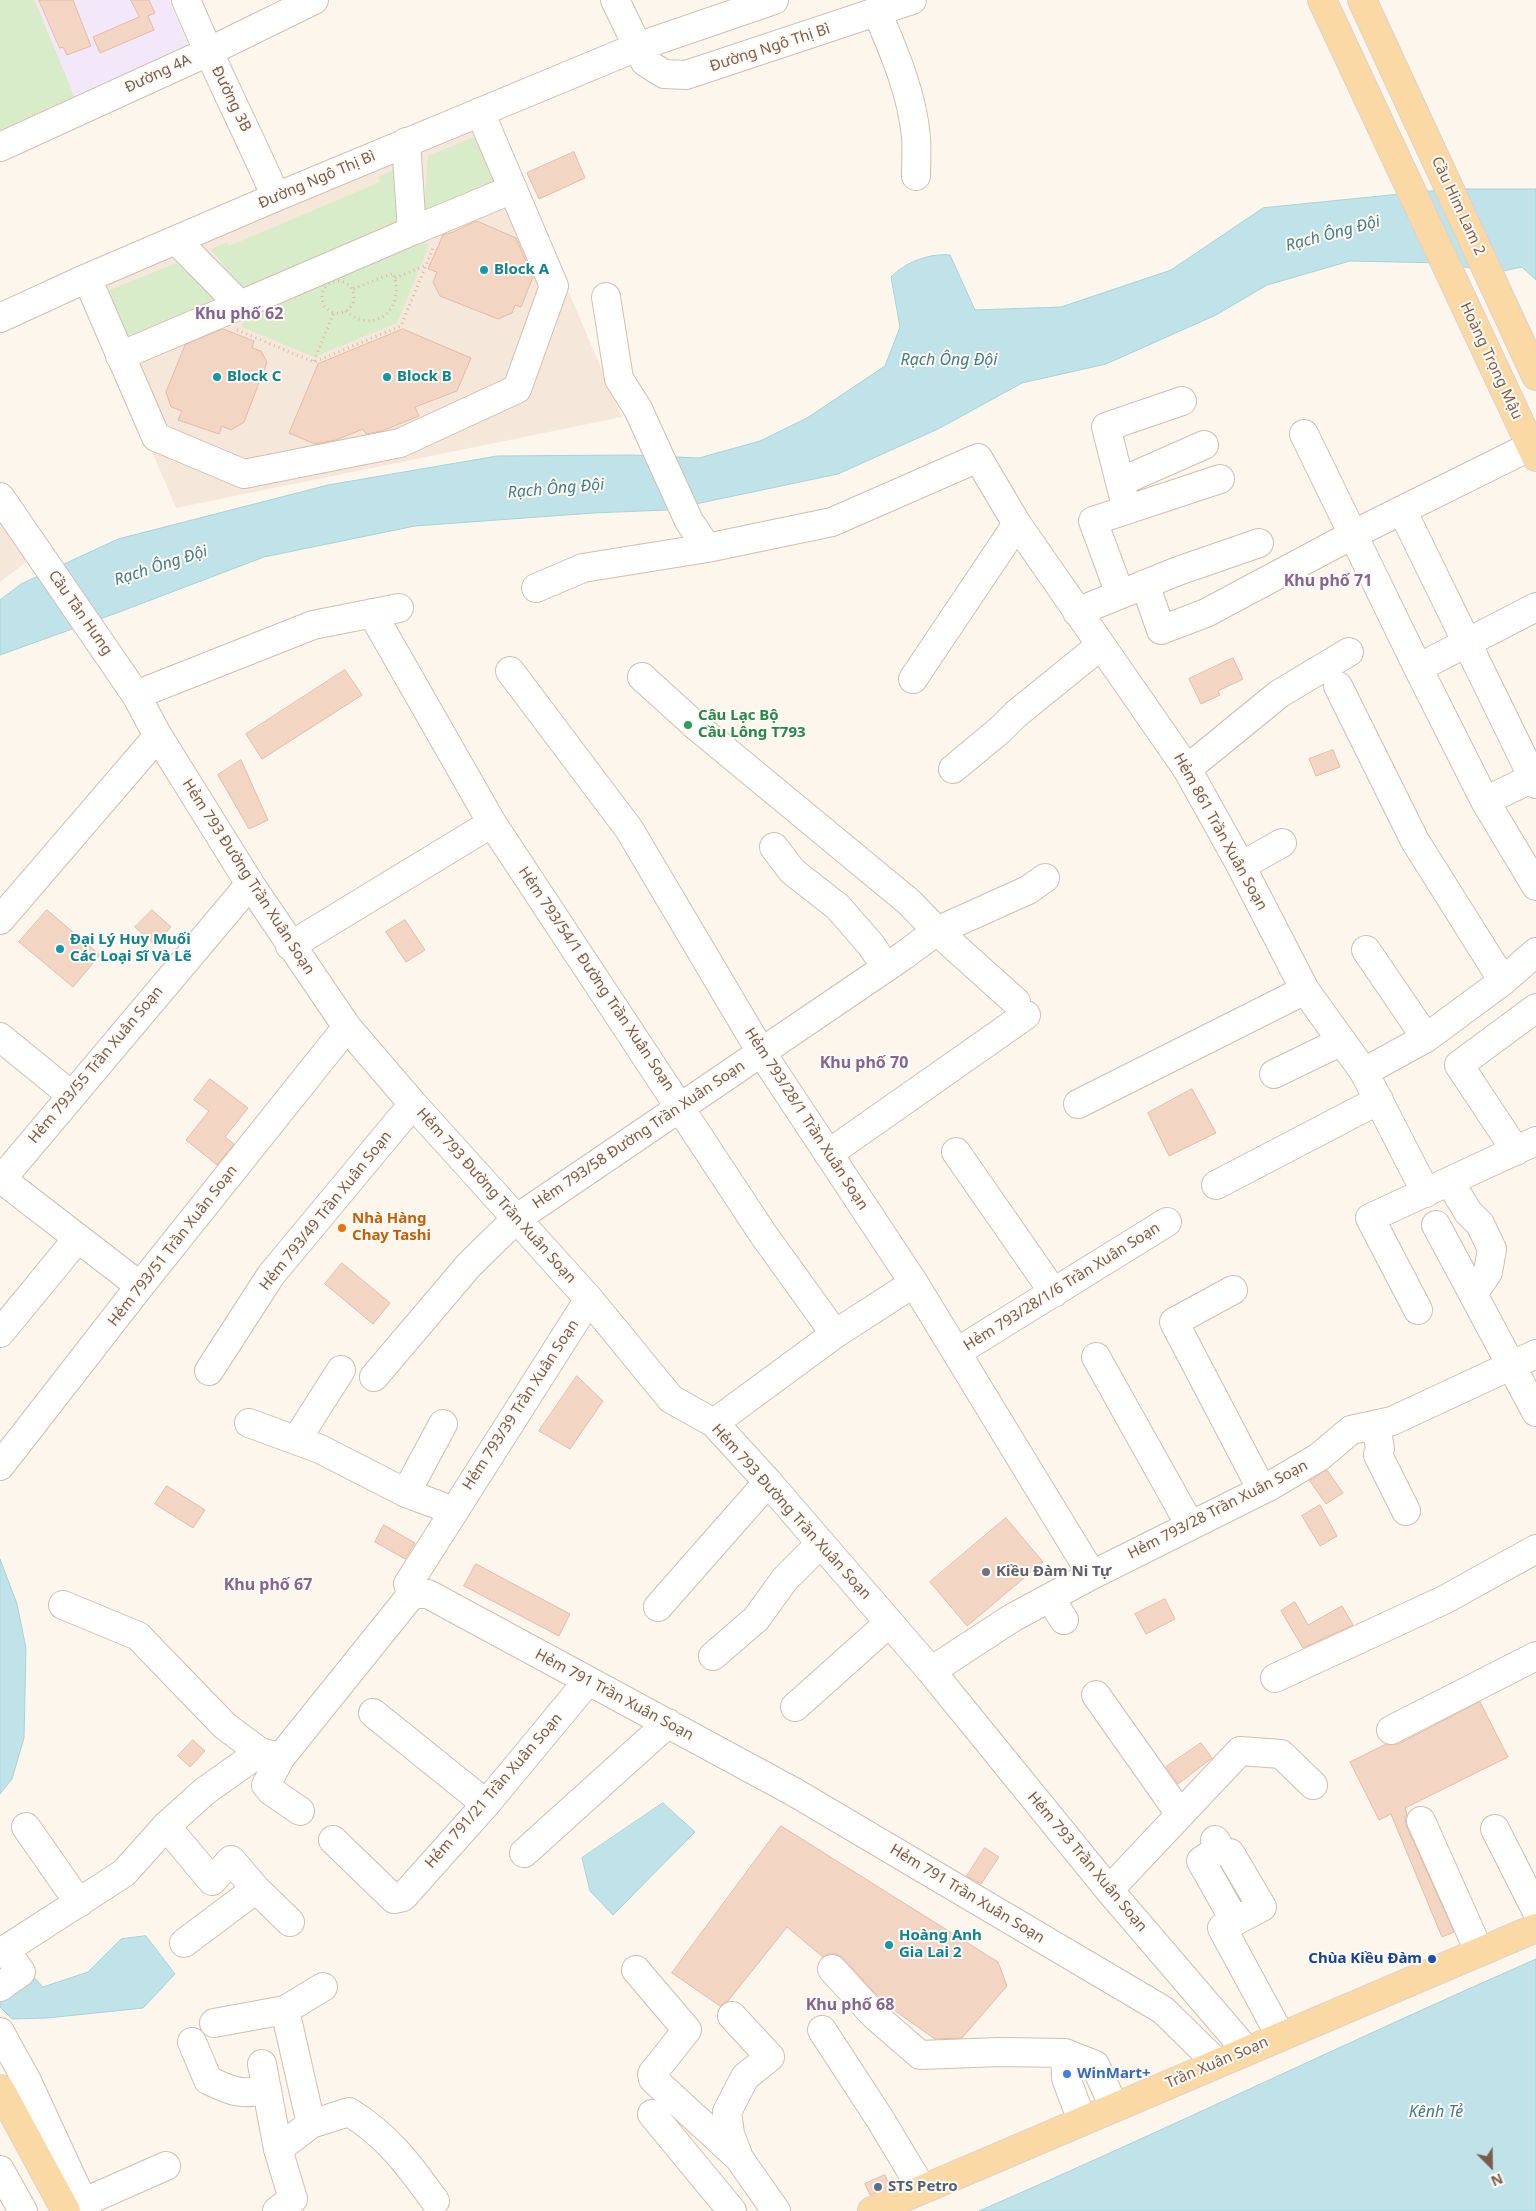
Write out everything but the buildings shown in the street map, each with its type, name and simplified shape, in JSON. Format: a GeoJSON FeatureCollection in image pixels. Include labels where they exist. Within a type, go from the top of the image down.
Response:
{"type":"FeatureCollection","features":[{"type":"Feature","properties":{"kind":"main road","name":"Hoàng Trọng Mậu"},"geometry":{"type":"LineString","coordinates":[[1322,0],[1534,449]]}},
{"type":"Feature","properties":{"kind":"main road","name":"Cầu Him Lam 2"},"geometry":{"type":"LineString","coordinates":[[1362,0],[1536,376]]}},
{"type":"Feature","properties":{"kind":"main road","name":"Trần Xuân Soạn"},"geometry":{"type":"LineString","coordinates":[[872,2211],[1536,1928]]}},
{"type":"Feature","properties":{"kind":"main road"},"geometry":{"type":"LineString","coordinates":[[0,2089],[78,2208]]}},
{"type":"Feature","properties":{"kind":"main road"},"geometry":{"type":"LineString","coordinates":[[0,2128],[45,2211]]}},
{"type":"Feature","properties":{"kind":"street","name":"Đường 3B"},"geometry":{"type":"LineString","coordinates":[[186,0],[208,52],[238,112],[276,197]]}},
{"type":"Feature","properties":{"kind":"street","name":"Đường 4A"},"geometry":{"type":"LineString","coordinates":[[0,147],[208,52],[314,0]]}},
{"type":"Feature","properties":{"kind":"street"},"geometry":{"type":"LineString","coordinates":[[615,0],[637,47]]}},
{"type":"Feature","properties":{"kind":"street","name":"Đường Ngô Thị Bì"},"geometry":{"type":"LineString","coordinates":[[0,318],[87,278],[276,197],[637,47],[774,0]]}},
{"type":"Feature","properties":{"kind":"street","name":"Đường Ngô Thị Bì"},"geometry":{"type":"LineString","coordinates":[[637,47],[645,62],[657,70],[664,74],[686,75],[912,0]]}},
{"type":"Feature","properties":{"kind":"street"},"geometry":{"type":"LineString","coordinates":[[877,12],[900,67],[911,106],[916,137],[916,176]]}},
{"type":"Feature","properties":{"kind":"street"},"geometry":{"type":"LineString","coordinates":[[87,278],[156,437],[244,474],[400,443],[517,389],[554,286],[480,112]]}},
{"type":"Feature","properties":{"kind":"street"},"geometry":{"type":"LineString","coordinates":[[406,142],[412,231]]}},
{"type":"Feature","properties":{"kind":"street"},"geometry":{"type":"LineString","coordinates":[[120,356],[412,231],[513,190]]}},
{"type":"Feature","properties":{"kind":"street"},"geometry":{"type":"LineString","coordinates":[[176,240],[240,305]]}},
{"type":"Feature","properties":{"kind":"street"},"geometry":{"type":"LineString","coordinates":[[536,588],[583,568],[707,548],[689,521],[638,409],[619,379],[606,296]]}},
{"type":"Feature","properties":{"kind":"street"},"geometry":{"type":"LineString","coordinates":[[1127,510],[1106,427],[1182,401]]}},
{"type":"Feature","properties":{"kind":"street"},"geometry":{"type":"LineString","coordinates":[[1304,434],[1418,668],[1486,801],[1536,886]]}},
{"type":"Feature","properties":{"kind":"street"},"geometry":{"type":"LineString","coordinates":[[1120,482],[1204,445]]}},
{"type":"Feature","properties":{"kind":"street"},"geometry":{"type":"LineString","coordinates":[[1145,584],[1162,630],[1206,614],[1354,534],[1534,449]]}},
{"type":"Feature","properties":{"kind":"street","name":"Hẻm 861 Trần Xuân Soạn"},"geometry":{"type":"LineString","coordinates":[[707,548],[832,522],[978,458],[1017,524],[1187,769],[1241,866],[1305,990],[1364,1072],[1426,1193]]}},
{"type":"Feature","properties":{"kind":"street"},"geometry":{"type":"LineString","coordinates":[[1120,594],[1093,521],[1220,479]]}},
{"type":"Feature","properties":{"kind":"street","name":"Cầu Tân Hưng"},"geometry":{"type":"LineString","coordinates":[[0,497],[120,672]]}},
{"type":"Feature","properties":{"kind":"street"},"geometry":{"type":"LineString","coordinates":[[1402,510],[1534,781],[1486,801]]}},
{"type":"Feature","properties":{"kind":"street"},"geometry":{"type":"LineString","coordinates":[[912,680],[1017,524]]}},
{"type":"Feature","properties":{"kind":"street"},"geometry":{"type":"LineString","coordinates":[[1077,612],[1145,584],[1259,543]]}},
{"type":"Feature","properties":{"kind":"street"},"geometry":{"type":"LineString","coordinates":[[1418,668],[1536,607]]}},
{"type":"Feature","properties":{"kind":"street"},"geometry":{"type":"LineString","coordinates":[[136,695],[313,625],[399,608]]}},
{"type":"Feature","properties":{"kind":"street","name":"Hẻm 793/54/1 Đường Trần Xuân Soạn"},"geometry":{"type":"LineString","coordinates":[[372,613],[492,823],[762,1234],[835,1334]]}},
{"type":"Feature","properties":{"kind":"street"},"geometry":{"type":"LineString","coordinates":[[953,769],[1000,730],[1016,714],[1100,646]]}},
{"type":"Feature","properties":{"kind":"street"},"geometry":{"type":"LineString","coordinates":[[1187,769],[1279,694],[1349,652]]}},
{"type":"Feature","properties":{"kind":"street","name":"Hẻm 793/28/1 Trần Xuân Soạn"},"geometry":{"type":"LineString","coordinates":[[510,671],[629,828],[761,1052],[914,1283],[1092,1575]]}},
{"type":"Feature","properties":{"kind":"street","name":"Hẻm 793 Đường Trần Xuân Soạn"},"geometry":{"type":"LineString","coordinates":[[120,672],[136,695],[158,736],[250,884],[290,946],[347,1027],[413,1104],[589,1299],[671,1399],[714,1423],[768,1482],[931,1671]]}},
{"type":"Feature","properties":{"kind":"street"},"geometry":{"type":"LineString","coordinates":[[642,677],[696,726],[909,902],[937,931],[1021,1009],[828,1154]]}},
{"type":"Feature","properties":{"kind":"street"},"geometry":{"type":"LineString","coordinates":[[1338,686],[1414,841],[1504,981]]}},
{"type":"Feature","properties":{"kind":"street"},"geometry":{"type":"LineString","coordinates":[[0,920],[158,736]]}},
{"type":"Feature","properties":{"kind":"street"},"geometry":{"type":"LineString","coordinates":[[290,946],[492,823]]}},
{"type":"Feature","properties":{"kind":"street"},"geometry":{"type":"LineString","coordinates":[[1241,866],[1282,843]]}},
{"type":"Feature","properties":{"kind":"street"},"geometry":{"type":"LineString","coordinates":[[774,847],[792,870],[838,907],[871,945],[886,967]]}},
{"type":"Feature","properties":{"kind":"street","name":"Hẻm 793/58 Đường Trần Xuân Soạn"},"geometry":{"type":"LineString","coordinates":[[374,1377],[469,1265],[516,1219],[681,1108],[937,931],[1028,890],[1045,878]]}},
{"type":"Feature","properties":{"kind":"street","name":"Hẻm 793/55 Trần Xuân Soạn"},"geometry":{"type":"LineString","coordinates":[[140,1286],[0,1179],[250,884]]}},
{"type":"Feature","properties":{"kind":"street"},"geometry":{"type":"LineString","coordinates":[[1366,950],[1426,1038]]}},
{"type":"Feature","properties":{"kind":"street"},"geometry":{"type":"LineString","coordinates":[[1364,1072],[1426,1038],[1504,981],[1536,952]]}},
{"type":"Feature","properties":{"kind":"street"},"geometry":{"type":"LineString","coordinates":[[1078,1104],[1305,990]]}},
{"type":"Feature","properties":{"kind":"street"},"geometry":{"type":"LineString","coordinates":[[1418,1310],[1370,1218],[1526,1146],[1459,1066],[1536,1008]]}},
{"type":"Feature","properties":{"kind":"street","name":"Hẻm 793/51 Trần Xuân Soạn"},"geometry":{"type":"LineString","coordinates":[[0,1466],[140,1286],[347,1027]]}},
{"type":"Feature","properties":{"kind":"street"},"geometry":{"type":"LineString","coordinates":[[0,1036],[71,1095]]}},
{"type":"Feature","properties":{"kind":"street"},"geometry":{"type":"LineString","coordinates":[[1274,1074],[1342,1041]]}},
{"type":"Feature","properties":{"kind":"street"},"geometry":{"type":"LineString","coordinates":[[1216,1185],[1378,1100]]}},
{"type":"Feature","properties":{"kind":"street","name":"Hẻm 793/49 Trần Xuân Soạn"},"geometry":{"type":"LineString","coordinates":[[209,1371],[271,1275],[413,1104]]}},
{"type":"Feature","properties":{"kind":"street"},"geometry":{"type":"LineString","coordinates":[[956,1152],[1054,1293]]}},
{"type":"Feature","properties":{"kind":"street"},"geometry":{"type":"LineString","coordinates":[[1450,1182],[1468,1212],[1480,1224],[1492,1250],[1488,1272],[1473,1294]]}},
{"type":"Feature","properties":{"kind":"street","name":"Hẻm 793/28/1/6 Trần Xuân Soạn"},"geometry":{"type":"LineString","coordinates":[[957,1352],[1167,1222]]}},
{"type":"Feature","properties":{"kind":"street"},"geometry":{"type":"LineString","coordinates":[[1436,1225],[1536,1412]]}},
{"type":"Feature","properties":{"kind":"street"},"geometry":{"type":"LineString","coordinates":[[0,1333],[78,1238]]}},
{"type":"Feature","properties":{"kind":"street"},"geometry":{"type":"LineString","coordinates":[[714,1423],[835,1334],[914,1283]]}},
{"type":"Feature","properties":{"kind":"street"},"geometry":{"type":"LineString","coordinates":[[1233,1290],[1174,1322],[1262,1490]]}},
{"type":"Feature","properties":{"kind":"street","name":"Hẻm 793/39 Trần Xuân Soạn"},"geometry":{"type":"LineString","coordinates":[[412,1594],[408,1584],[589,1299]]}},
{"type":"Feature","properties":{"kind":"street","name":"Hẻm 793/28 Trần Xuân Soạn"},"geometry":{"type":"LineString","coordinates":[[931,1671],[1012,1618],[1092,1575],[1262,1490],[1319,1457],[1351,1430],[1392,1422],[1536,1354]]}},
{"type":"Feature","properties":{"kind":"street"},"geometry":{"type":"LineString","coordinates":[[1096,1358],[1190,1525]]}},
{"type":"Feature","properties":{"kind":"street"},"geometry":{"type":"LineString","coordinates":[[297,1439],[341,1370]]}},
{"type":"Feature","properties":{"kind":"street"},"geometry":{"type":"LineString","coordinates":[[249,1423],[297,1439],[406,1493],[454,1511]]}},
{"type":"Feature","properties":{"kind":"street"},"geometry":{"type":"LineString","coordinates":[[406,1493],[443,1424]]}},
{"type":"Feature","properties":{"kind":"street"},"geometry":{"type":"LineString","coordinates":[[1376,1425],[1380,1450],[1378,1455],[1406,1511]]}},
{"type":"Feature","properties":{"kind":"street"},"geometry":{"type":"LineString","coordinates":[[658,1606],[768,1482]]}},
{"type":"Feature","properties":{"kind":"street"},"geometry":{"type":"LineString","coordinates":[[713,1656],[756,1619],[785,1579],[821,1543]]}},
{"type":"Feature","properties":{"kind":"street"},"geometry":{"type":"LineString","coordinates":[[1275,1678],[1444,1600],[1536,1550]]}},
{"type":"Feature","properties":{"kind":"street"},"geometry":{"type":"LineString","coordinates":[[10,1979],[5,1950],[124,1873],[166,1826],[205,1791],[270,1754],[412,1594]]}},
{"type":"Feature","properties":{"kind":"street","name":"Hẻm 791 Trần Xuân Soạn"},"geometry":{"type":"LineString","coordinates":[[412,1594],[428,1594],[587,1682],[668,1723],[794,1792],[1164,2010],[1216,2063]]}},
{"type":"Feature","properties":{"kind":"street"},"geometry":{"type":"LineString","coordinates":[[1050,1598],[1064,1620]]}},
{"type":"Feature","properties":{"kind":"street"},"geometry":{"type":"LineString","coordinates":[[63,1605],[138,1636],[225,1726],[270,1754]]}},
{"type":"Feature","properties":{"kind":"street"},"geometry":{"type":"LineString","coordinates":[[795,1707],[888,1623]]}},
{"type":"Feature","properties":{"kind":"street"},"geometry":{"type":"LineString","coordinates":[[1391,1730],[1536,1656]]}},
{"type":"Feature","properties":{"kind":"street","name":"Hẻm 793 Trần Xuân Soạn"},"geometry":{"type":"LineString","coordinates":[[931,1671],[1109,1890],[1246,2050]]}},
{"type":"Feature","properties":{"kind":"street","name":"Hẻm 791/21 Trần Xuân Soạn"},"geometry":{"type":"LineString","coordinates":[[333,1840],[394,1899],[400,1899],[486,1804],[587,1682]]}},
{"type":"Feature","properties":{"kind":"street"},"geometry":{"type":"LineString","coordinates":[[1096,1695],[1180,1814]]}},
{"type":"Feature","properties":{"kind":"street"},"geometry":{"type":"LineString","coordinates":[[373,1714],[486,1804]]}},
{"type":"Feature","properties":{"kind":"street"},"geometry":{"type":"LineString","coordinates":[[524,1853],[668,1723]]}},
{"type":"Feature","properties":{"kind":"street"},"geometry":{"type":"LineString","coordinates":[[1109,1890],[1240,1751],[1281,1754],[1313,1786]]}},
{"type":"Feature","properties":{"kind":"street"},"geometry":{"type":"LineString","coordinates":[[270,1754],[266,1785],[271,1791],[300,1811]]}},
{"type":"Feature","properties":{"kind":"street"},"geometry":{"type":"LineString","coordinates":[[1421,1820],[1479,1952]]}},
{"type":"Feature","properties":{"kind":"street"},"geometry":{"type":"LineString","coordinates":[[166,1826],[212,1881],[231,1860],[256,1889],[290,1922]]}},
{"type":"Feature","properties":{"kind":"street"},"geometry":{"type":"LineString","coordinates":[[26,1827],[79,1902]]}},
{"type":"Feature","properties":{"kind":"street"},"geometry":{"type":"LineString","coordinates":[[1495,1829],[1536,1910]]}},
{"type":"Feature","properties":{"kind":"street"},"geometry":{"type":"LineString","coordinates":[[1222,1846],[1262,1907],[1222,1928],[1280,2036]]}},
{"type":"Feature","properties":{"kind":"street"},"geometry":{"type":"LineString","coordinates":[[184,1943],[256,1889]]}},
{"type":"Feature","properties":{"kind":"street"},"geometry":{"type":"LineString","coordinates":[[832,1969],[874,2015],[920,2055],[1000,2052],[1065,2053],[1095,2065],[1114,2107]]}},
{"type":"Feature","properties":{"kind":"street"},"geometry":{"type":"LineString","coordinates":[[636,1970],[687,2030],[652,2074],[653,2080],[739,2158],[776,2211]]}},
{"type":"Feature","properties":{"kind":"street"},"geometry":{"type":"LineString","coordinates":[[214,2023],[284,2010],[323,1987]]}},
{"type":"Feature","properties":{"kind":"street"},"geometry":{"type":"LineString","coordinates":[[284,2010],[311,2124]]}},
{"type":"Feature","properties":{"kind":"street"},"geometry":{"type":"LineString","coordinates":[[732,2016],[770,2057],[745,2077],[727,2112],[730,2134],[739,2158]]}},
{"type":"Feature","properties":{"kind":"street"},"geometry":{"type":"LineString","coordinates":[[822,2030],[880,2119],[922,2189]]}},
{"type":"Feature","properties":{"kind":"street"},"geometry":{"type":"LineString","coordinates":[[0,2032],[27,2081],[78,2208],[166,2166]]}},
{"type":"Feature","properties":{"kind":"street"},"geometry":{"type":"LineString","coordinates":[[192,2042],[208,2080],[229,2090],[250,2094],[264,2076],[278,2149],[294,2199],[277,2211]]}},
{"type":"Feature","properties":{"kind":"street"},"geometry":{"type":"LineString","coordinates":[[1065,2053],[1066,2078],[1082,2121]]}},
{"type":"Feature","properties":{"kind":"street"},"geometry":{"type":"LineString","coordinates":[[278,2149],[311,2124],[348,2112],[359,2118],[396,2149],[435,2201]]}},
{"type":"Feature","properties":{"kind":"street"},"geometry":{"type":"LineString","coordinates":[[652,2114],[732,2211]]}},
{"type":"Feature","properties":{"kind":"street"},"geometry":{"type":"LineString","coordinates":[[0,2170],[23,2211]]}},
{"type":"Feature","properties":{"kind":"path"},"geometry":{"type":"LineString","coordinates":[[208,318],[314,362],[400,326],[446,217]]}},
{"type":"Feature","properties":{"kind":"path"},"geometry":{"type":"LineString","coordinates":[[395,278],[426,265]]}},
{"type":"Feature","properties":{"kind":"path"},"geometry":{"type":"LineString","coordinates":[[346,311],[354,302],[353,289],[347,283],[338,280],[327,284],[322,294],[324,305],[334,312],[346,311],[361,320],[370,321],[384,316],[392,309],[396,300],[397,289],[393,273],[353,289]]}},
{"type":"Feature","properties":{"kind":"path"},"geometry":{"type":"LineString","coordinates":[[314,362],[334,312]]}},
{"type":"Feature","properties":{"kind":"shaded area"},"geometry":{"type":"Polygon","coordinates":[[[35,0],[169,0],[189,47],[75,98],[35,0]]]}},
{"type":"Feature","properties":{"kind":"shaded area"},"geometry":{"type":"Polygon","coordinates":[[[494,117],[622,417],[176,508],[83,290],[494,117]]]}},
{"type":"Feature","properties":{"kind":"shaded area"},"geometry":{"type":"Polygon","coordinates":[[[0,516],[29,560],[0,582],[0,516]]]}},
{"type":"Feature","properties":{"kind":"green space"},"geometry":{"type":"Polygon","coordinates":[[[0,0],[35,0],[75,98],[0,131],[0,0]]]}},
{"type":"Feature","properties":{"kind":"green space"},"geometry":{"type":"Polygon","coordinates":[[[484,133],[503,178],[426,215],[424,211],[428,156],[484,133]]]}},
{"type":"Feature","properties":{"kind":"green space"},"geometry":{"type":"Polygon","coordinates":[[[393,170],[398,221],[395,229],[248,291],[240,287],[211,249],[227,242],[229,246],[380,182],[378,177],[393,170]]]}},
{"type":"Feature","properties":{"kind":"green space"},"geometry":{"type":"Polygon","coordinates":[[[416,238],[429,245],[397,323],[314,357],[242,327],[248,309],[416,238]]]}},
{"type":"Feature","properties":{"kind":"green space"},"geometry":{"type":"Polygon","coordinates":[[[176,263],[219,301],[127,342],[100,294],[176,263]]]}},
{"type":"Feature","properties":{"kind":"water","name":"Rạch Ông Đội"},"geometry":{"type":"Polygon","coordinates":[[[1451,189],[1536,189],[1536,280],[1522,267],[1494,273],[1445,263],[1350,261],[1267,285],[1216,315],[1106,364],[1022,383],[938,429],[838,474],[667,510],[593,513],[415,526],[264,557],[0,655],[0,600],[21,584],[118,539],[328,485],[497,456],[632,455],[699,458],[760,441],[807,418],[885,366],[900,327],[891,277],[911,263],[926,257],[950,255],[975,310],[1061,307],[1171,270],[1263,208],[1451,189]]]}},
{"type":"Feature","properties":{"kind":"water"},"geometry":{"type":"Polygon","coordinates":[[[0,1559],[17,1604],[26,1648],[24,1738],[12,1779],[0,1794],[0,1559]]]}},
{"type":"Feature","properties":{"kind":"water"},"geometry":{"type":"Polygon","coordinates":[[[663,1803],[695,1832],[613,1915],[590,1891],[582,1858],[663,1803]]]}},
{"type":"Feature","properties":{"kind":"water"},"geometry":{"type":"Polygon","coordinates":[[[146,1936],[175,1974],[143,2008],[47,2018],[12,2019],[0,2007],[0,1949],[18,1960],[43,1987],[88,1972],[121,1939],[146,1936]]]}},
{"type":"Feature","properties":{"kind":"water","name":"Kênh Tẻ"},"geometry":{"type":"Polygon","coordinates":[[[1536,1959],[1536,2211],[979,2211],[1119,2149],[1536,1959]]]}},
{"type":"Feature","properties":{"kind":"place","name":"Block A"},"geometry":{"type":"Point","coordinates":[484,270]}},
{"type":"Feature","properties":{"kind":"place","name":"Block C"},"geometry":{"type":"Point","coordinates":[217,377]}},
{"type":"Feature","properties":{"kind":"place","name":"Block B"},"geometry":{"type":"Point","coordinates":[387,377]}},
{"type":"Feature","properties":{"kind":"place","name":"Câu Lạc Bộ Cầu Lông T793"},"geometry":{"type":"Point","coordinates":[688,725]}},
{"type":"Feature","properties":{"kind":"place","name":"Đại Lý Huy Muối Các Loại Sĩ Và Lẽ"},"geometry":{"type":"Point","coordinates":[60,949]}},
{"type":"Feature","properties":{"kind":"place","name":"Nhà Hàng Chay Tashi"},"geometry":{"type":"Point","coordinates":[342,1228]}},
{"type":"Feature","properties":{"kind":"place","name":"Kiều Đàm Ni Tự"},"geometry":{"type":"Point","coordinates":[986,1572]}},
{"type":"Feature","properties":{"kind":"place","name":"Hoàng Anh Gia Lai 2"},"geometry":{"type":"Point","coordinates":[889,1945]}},
{"type":"Feature","properties":{"kind":"place","name":"Chùa Kiều Đàm"},"geometry":{"type":"Point","coordinates":[1432,1959]}},
{"type":"Feature","properties":{"kind":"place","name":"WinMart+"},"geometry":{"type":"Point","coordinates":[1067,2074]}},
{"type":"Feature","properties":{"kind":"place","name":"STS Petro"},"geometry":{"type":"Point","coordinates":[878,2187]}},
{"type":"Feature","properties":{"kind":"district","name":"Khu phố 62"},"geometry":{"type":"Point","coordinates":[239,314]}},
{"type":"Feature","properties":{"kind":"district","name":"Khu phố 71"},"geometry":{"type":"Point","coordinates":[1328,581]}},
{"type":"Feature","properties":{"kind":"district","name":"Khu phố 70"},"geometry":{"type":"Point","coordinates":[864,1063]}},
{"type":"Feature","properties":{"kind":"district","name":"Khu phố 67"},"geometry":{"type":"Point","coordinates":[268,1585]}},
{"type":"Feature","properties":{"kind":"district","name":"Khu phố 68"},"geometry":{"type":"Point","coordinates":[850,2005]}}]}
